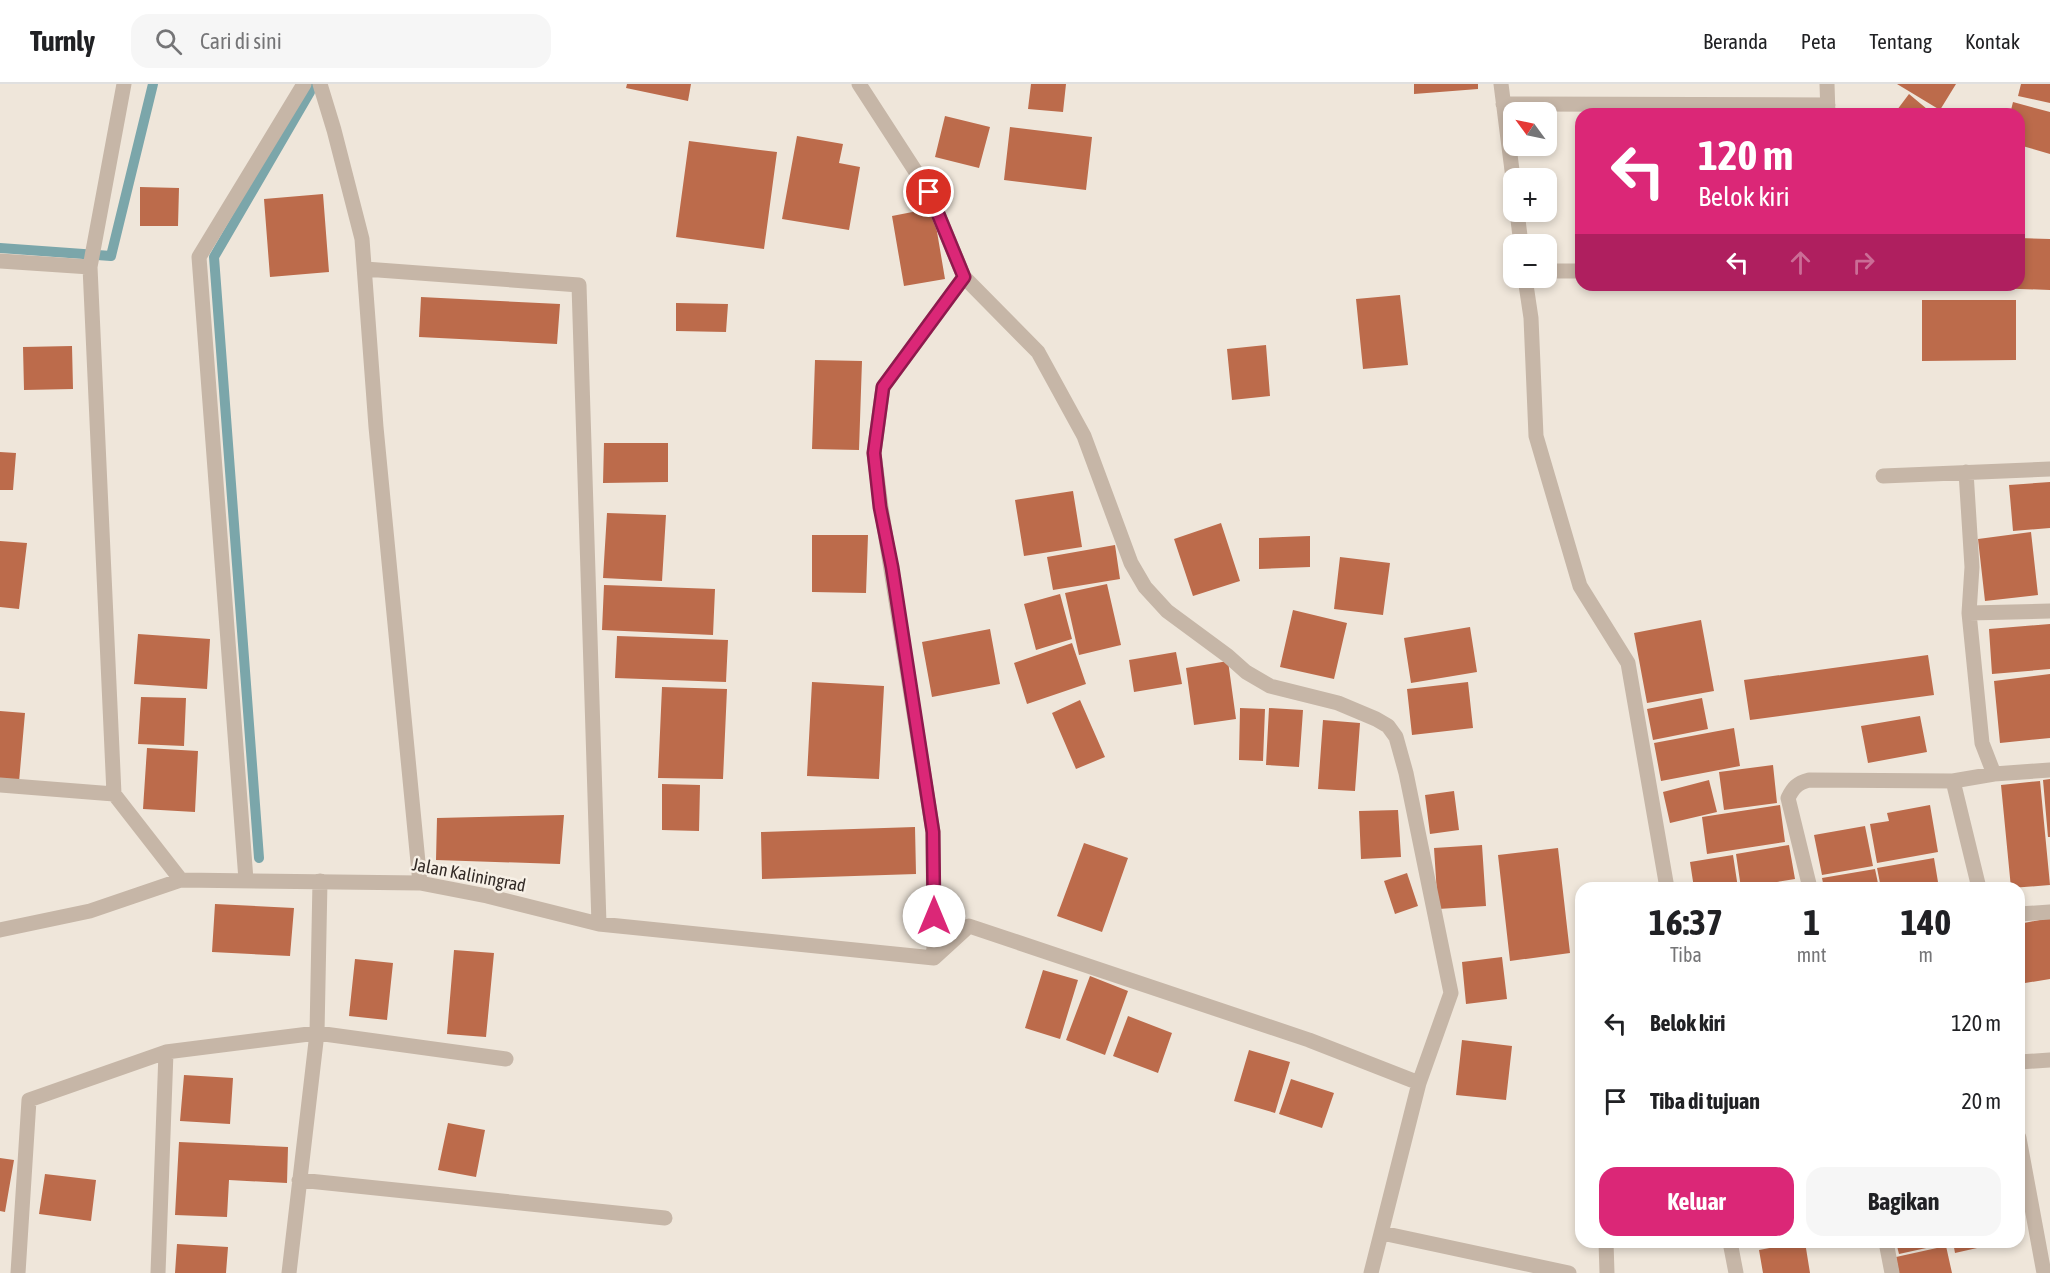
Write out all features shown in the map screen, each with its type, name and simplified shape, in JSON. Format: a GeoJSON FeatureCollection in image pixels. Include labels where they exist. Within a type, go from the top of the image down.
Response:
{"type":"FeatureCollection","features":[{"type":"Feature","properties":{"kind":"street"},"geometry":{"type":"LineString","coordinates":[[124,84],[90,267],[114,794],[181,880]]}},
{"type":"Feature","properties":{"kind":"street"},"geometry":{"type":"LineString","coordinates":[[246,880],[199,258],[304,84]]}},
{"type":"Feature","properties":{"kind":"street"},"geometry":{"type":"LineString","coordinates":[[320,84],[362,239],[378,439],[420,883]]}},
{"type":"Feature","properties":{"kind":"street"},"geometry":{"type":"LineString","coordinates":[[859,84],[929,192],[964,277],[1038,351],[1084,435],[1131,563],[1145,587],[1167,611],[1246,672],[1270,686],[1338,703],[1376,719],[1388,726],[1396,737],[1410,793],[1450,993],[1419,1083],[1371,1273]]}},
{"type":"Feature","properties":{"kind":"street"},"geometry":{"type":"LineString","coordinates":[[1501,84],[1503,104]]}},
{"type":"Feature","properties":{"kind":"street"},"geometry":{"type":"LineString","coordinates":[[1827,84],[1828,108]]}},
{"type":"Feature","properties":{"kind":"street"},"geometry":{"type":"LineString","coordinates":[[1557,105],[1763,108]]}},
{"type":"Feature","properties":{"kind":"street"},"geometry":{"type":"LineString","coordinates":[[0,261],[90,267]]}},
{"type":"Feature","properties":{"kind":"street"},"geometry":{"type":"LineString","coordinates":[[365,269],[579,285],[599,924]]}},
{"type":"Feature","properties":{"kind":"street"},"geometry":{"type":"LineString","coordinates":[[1557,271],[1575,272]]}},
{"type":"Feature","properties":{"kind":"street"},"geometry":{"type":"LineString","coordinates":[[934,958],[933,832],[892,567],[880,507],[874,453],[883,387],[964,277]]}},
{"type":"Feature","properties":{"kind":"street"},"geometry":{"type":"LineString","coordinates":[[1527,288],[1532,318],[1536,436],[1580,586],[1628,663],[1666,882]]}},
{"type":"Feature","properties":{"kind":"street"},"geometry":{"type":"LineString","coordinates":[[1883,476],[2050,469]]}},
{"type":"Feature","properties":{"kind":"street"},"geometry":{"type":"LineString","coordinates":[[1966,472],[1972,567],[1969,613],[1982,743],[1994,774]]}},
{"type":"Feature","properties":{"kind":"street"},"geometry":{"type":"LineString","coordinates":[[1969,613],[2050,611]]}},
{"type":"Feature","properties":{"kind":"street"},"geometry":{"type":"LineString","coordinates":[[1808,882],[1788,798],[1794,787],[1801,782],[1809,780],[1953,781],[1994,774],[2050,770]]}},
{"type":"Feature","properties":{"kind":"street"},"geometry":{"type":"LineString","coordinates":[[1953,781],[1978,882]]}},
{"type":"Feature","properties":{"kind":"street"},"geometry":{"type":"LineString","coordinates":[[0,785],[114,794]]}},
{"type":"Feature","properties":{"kind":"street","name":"Jalan Kaliningrad"},"geometry":{"type":"LineString","coordinates":[[0,930],[90,911],[181,880],[420,883],[487,896],[599,924],[934,958]]}},
{"type":"Feature","properties":{"kind":"street"},"geometry":{"type":"LineString","coordinates":[[289,1273],[316,1034],[320,881]]}},
{"type":"Feature","properties":{"kind":"street"},"geometry":{"type":"LineString","coordinates":[[2025,914],[2050,912]]}},
{"type":"Feature","properties":{"kind":"street"},"geometry":{"type":"LineString","coordinates":[[934,958],[969,926],[1309,1040],[1419,1083]]}},
{"type":"Feature","properties":{"kind":"street"},"geometry":{"type":"LineString","coordinates":[[18,1273],[29,1100],[166,1052],[316,1034],[506,1059]]}},
{"type":"Feature","properties":{"kind":"street"},"geometry":{"type":"LineString","coordinates":[[158,1273],[166,1052]]}},
{"type":"Feature","properties":{"kind":"street"},"geometry":{"type":"LineString","coordinates":[[2025,1062],[2050,1060]]}},
{"type":"Feature","properties":{"kind":"street"},"geometry":{"type":"LineString","coordinates":[[2025,1170],[2044,1273]]}},
{"type":"Feature","properties":{"kind":"street"},"geometry":{"type":"LineString","coordinates":[[299,1180],[665,1218]]}},
{"type":"Feature","properties":{"kind":"street"},"geometry":{"type":"LineString","coordinates":[[1382,1233],[1569,1273]]}},
{"type":"Feature","properties":{"kind":"street"},"geometry":{"type":"LineString","coordinates":[[1606,1248],[1607,1273]]}},
{"type":"Feature","properties":{"kind":"street"},"geometry":{"type":"LineString","coordinates":[[1731,1248],[1737,1273]]}},
{"type":"Feature","properties":{"kind":"street"},"geometry":{"type":"LineString","coordinates":[[1887,1248],[1892,1273]]}},
{"type":"Feature","properties":{"kind":"building"},"geometry":{"type":"Polygon","coordinates":[[[627,84],[691,84],[688,101],[626,88],[627,84]]]}},
{"type":"Feature","properties":{"kind":"building"},"geometry":{"type":"Polygon","coordinates":[[[1031,84],[1066,84],[1063,112],[1028,109],[1031,84]]]}},
{"type":"Feature","properties":{"kind":"building"},"geometry":{"type":"Polygon","coordinates":[[[1414,84],[1478,84],[1478,89],[1414,94],[1414,84]]]}},
{"type":"Feature","properties":{"kind":"building"},"geometry":{"type":"Polygon","coordinates":[[[1897,84],[1956,84],[1941,108],[1937,108],[1897,84]]]}},
{"type":"Feature","properties":{"kind":"building"},"geometry":{"type":"Polygon","coordinates":[[[2021,84],[2050,84],[2050,103],[2018,96],[2021,84]]]}},
{"type":"Feature","properties":{"kind":"building"},"geometry":{"type":"Polygon","coordinates":[[[1909,94],[1926,108],[1898,108],[1909,94]]]}},
{"type":"Feature","properties":{"kind":"building"},"geometry":{"type":"Polygon","coordinates":[[[2013,102],[2050,112],[2050,154],[2025,147],[2025,108],[2012,108],[2013,102]]]}},
{"type":"Feature","properties":{"kind":"building"},"geometry":{"type":"Polygon","coordinates":[[[945,116],[990,127],[979,168],[935,157],[945,116]]]}},
{"type":"Feature","properties":{"kind":"building"},"geometry":{"type":"Polygon","coordinates":[[[1010,127],[1092,137],[1086,190],[1004,180],[1010,127]]]}},
{"type":"Feature","properties":{"kind":"building"},"geometry":{"type":"Polygon","coordinates":[[[797,136],[843,144],[839,163],[860,167],[849,230],[782,219],[797,136]]]}},
{"type":"Feature","properties":{"kind":"building"},"geometry":{"type":"Polygon","coordinates":[[[689,141],[777,152],[764,249],[676,237],[689,141]]]}},
{"type":"Feature","properties":{"kind":"building"},"geometry":{"type":"Polygon","coordinates":[[[140,187],[179,188],[178,226],[140,226],[140,187]]]}},
{"type":"Feature","properties":{"kind":"building"},"geometry":{"type":"Polygon","coordinates":[[[323,194],[329,272],[270,277],[264,199],[323,194]]]}},
{"type":"Feature","properties":{"kind":"building"},"geometry":{"type":"Polygon","coordinates":[[[933,208],[945,279],[904,286],[892,216],[933,208]]]}},
{"type":"Feature","properties":{"kind":"building"},"geometry":{"type":"Polygon","coordinates":[[[2025,238],[2050,239],[2050,290],[2025,289],[2025,238]]]}},
{"type":"Feature","properties":{"kind":"building"},"geometry":{"type":"Polygon","coordinates":[[[1400,295],[1408,365],[1363,369],[1356,299],[1400,295]]]}},
{"type":"Feature","properties":{"kind":"building"},"geometry":{"type":"Polygon","coordinates":[[[421,297],[560,304],[557,344],[419,337],[421,297]]]}},
{"type":"Feature","properties":{"kind":"building"},"geometry":{"type":"Polygon","coordinates":[[[1922,300],[2016,300],[2016,360],[1922,361],[1922,300]]]}},
{"type":"Feature","properties":{"kind":"building"},"geometry":{"type":"Polygon","coordinates":[[[676,303],[728,304],[726,332],[676,331],[676,303]]]}},
{"type":"Feature","properties":{"kind":"building"},"geometry":{"type":"Polygon","coordinates":[[[1266,345],[1270,396],[1232,400],[1227,349],[1266,345]]]}},
{"type":"Feature","properties":{"kind":"building"},"geometry":{"type":"Polygon","coordinates":[[[72,346],[73,389],[24,390],[23,347],[72,346]]]}},
{"type":"Feature","properties":{"kind":"building"},"geometry":{"type":"Polygon","coordinates":[[[815,360],[862,361],[859,450],[812,449],[815,360]]]}},
{"type":"Feature","properties":{"kind":"building"},"geometry":{"type":"Polygon","coordinates":[[[604,443],[668,443],[668,482],[603,483],[604,443]]]}},
{"type":"Feature","properties":{"kind":"building"},"geometry":{"type":"Polygon","coordinates":[[[0,452],[16,453],[13,490],[0,490],[0,452]]]}},
{"type":"Feature","properties":{"kind":"building"},"geometry":{"type":"Polygon","coordinates":[[[2050,482],[2050,528],[2013,531],[2009,485],[2050,482]]]}},
{"type":"Feature","properties":{"kind":"building"},"geometry":{"type":"Polygon","coordinates":[[[1073,491],[1082,547],[1024,556],[1015,500],[1073,491]]]}},
{"type":"Feature","properties":{"kind":"building"},"geometry":{"type":"Polygon","coordinates":[[[607,513],[666,515],[662,581],[603,578],[607,513]]]}},
{"type":"Feature","properties":{"kind":"building"},"geometry":{"type":"Polygon","coordinates":[[[1221,523],[1240,581],[1193,596],[1174,539],[1221,523]]]}},
{"type":"Feature","properties":{"kind":"building"},"geometry":{"type":"Polygon","coordinates":[[[2031,532],[2038,595],[1985,601],[1978,539],[2031,532]]]}},
{"type":"Feature","properties":{"kind":"building"},"geometry":{"type":"Polygon","coordinates":[[[812,535],[868,535],[866,593],[812,592],[812,535]]]}},
{"type":"Feature","properties":{"kind":"building"},"geometry":{"type":"Polygon","coordinates":[[[1310,536],[1310,567],[1259,569],[1259,538],[1310,536]]]}},
{"type":"Feature","properties":{"kind":"building"},"geometry":{"type":"Polygon","coordinates":[[[0,541],[27,543],[19,609],[0,607],[0,541]]]}},
{"type":"Feature","properties":{"kind":"building"},"geometry":{"type":"Polygon","coordinates":[[[1115,545],[1120,579],[1053,590],[1047,557],[1115,545]]]}},
{"type":"Feature","properties":{"kind":"building"},"geometry":{"type":"Polygon","coordinates":[[[1340,557],[1390,563],[1383,615],[1334,609],[1340,557]]]}},
{"type":"Feature","properties":{"kind":"building"},"geometry":{"type":"Polygon","coordinates":[[[1107,584],[1121,645],[1079,655],[1065,593],[1107,584]]]}},
{"type":"Feature","properties":{"kind":"building"},"geometry":{"type":"Polygon","coordinates":[[[604,585],[715,589],[713,635],[602,630],[604,585]]]}},
{"type":"Feature","properties":{"kind":"building"},"geometry":{"type":"Polygon","coordinates":[[[1060,594],[1072,639],[1036,650],[1024,604],[1060,594]]]}},
{"type":"Feature","properties":{"kind":"building"},"geometry":{"type":"Polygon","coordinates":[[[1293,610],[1347,623],[1334,679],[1280,667],[1293,610]]]}},
{"type":"Feature","properties":{"kind":"building"},"geometry":{"type":"Polygon","coordinates":[[[1701,620],[1714,691],[1647,703],[1634,633],[1701,620]]]}},
{"type":"Feature","properties":{"kind":"building"},"geometry":{"type":"Polygon","coordinates":[[[2050,624],[2050,669],[1992,674],[1989,629],[2050,624]]]}},
{"type":"Feature","properties":{"kind":"building"},"geometry":{"type":"Polygon","coordinates":[[[1470,627],[1477,672],[1411,683],[1404,638],[1470,627]]]}},
{"type":"Feature","properties":{"kind":"building"},"geometry":{"type":"Polygon","coordinates":[[[990,629],[1000,684],[932,697],[922,642],[990,629]]]}},
{"type":"Feature","properties":{"kind":"building"},"geometry":{"type":"Polygon","coordinates":[[[138,634],[210,639],[207,689],[134,684],[138,634]]]}},
{"type":"Feature","properties":{"kind":"building"},"geometry":{"type":"Polygon","coordinates":[[[617,636],[728,640],[726,682],[615,678],[617,636]]]}},
{"type":"Feature","properties":{"kind":"building"},"geometry":{"type":"Polygon","coordinates":[[[1072,643],[1086,684],[1027,704],[1014,663],[1072,643]]]}},
{"type":"Feature","properties":{"kind":"building"},"geometry":{"type":"Polygon","coordinates":[[[1176,652],[1182,684],[1134,692],[1129,660],[1176,652]]]}},
{"type":"Feature","properties":{"kind":"building"},"geometry":{"type":"Polygon","coordinates":[[[1928,655],[1934,695],[1750,720],[1744,680],[1928,655]]]}},
{"type":"Feature","properties":{"kind":"building"},"geometry":{"type":"Polygon","coordinates":[[[1228,661],[1236,719],[1194,725],[1186,668],[1228,661]]]}},
{"type":"Feature","properties":{"kind":"building"},"geometry":{"type":"Polygon","coordinates":[[[2050,674],[2050,738],[2000,743],[1994,681],[2050,674]]]}},
{"type":"Feature","properties":{"kind":"building"},"geometry":{"type":"Polygon","coordinates":[[[812,682],[884,686],[879,779],[807,776],[812,682]]]}},
{"type":"Feature","properties":{"kind":"building"},"geometry":{"type":"Polygon","coordinates":[[[1468,682],[1473,728],[1412,735],[1407,689],[1468,682]]]}},
{"type":"Feature","properties":{"kind":"building"},"geometry":{"type":"Polygon","coordinates":[[[662,687],[727,689],[723,779],[658,778],[662,687]]]}},
{"type":"Feature","properties":{"kind":"building"},"geometry":{"type":"Polygon","coordinates":[[[141,697],[186,698],[184,746],[138,744],[141,697]]]}},
{"type":"Feature","properties":{"kind":"building"},"geometry":{"type":"Polygon","coordinates":[[[1702,698],[1708,729],[1653,740],[1647,709],[1702,698]]]}},
{"type":"Feature","properties":{"kind":"building"},"geometry":{"type":"Polygon","coordinates":[[[1080,700],[1105,757],[1076,769],[1052,713],[1080,700]]]}},
{"type":"Feature","properties":{"kind":"building"},"geometry":{"type":"Polygon","coordinates":[[[1240,708],[1265,709],[1263,761],[1239,760],[1240,708]]]}},
{"type":"Feature","properties":{"kind":"building"},"geometry":{"type":"Polygon","coordinates":[[[1269,708],[1303,710],[1299,767],[1266,765],[1269,708]]]}},
{"type":"Feature","properties":{"kind":"building"},"geometry":{"type":"Polygon","coordinates":[[[0,711],[25,713],[19,782],[0,781],[0,711]]]}},
{"type":"Feature","properties":{"kind":"building"},"geometry":{"type":"Polygon","coordinates":[[[1920,716],[1927,752],[1868,763],[1861,726],[1920,716]]]}},
{"type":"Feature","properties":{"kind":"building"},"geometry":{"type":"Polygon","coordinates":[[[1323,720],[1360,723],[1355,791],[1318,789],[1323,720]]]}},
{"type":"Feature","properties":{"kind":"building"},"geometry":{"type":"Polygon","coordinates":[[[1734,728],[1740,766],[1661,781],[1654,743],[1734,728]]]}},
{"type":"Feature","properties":{"kind":"building"},"geometry":{"type":"Polygon","coordinates":[[[147,748],[198,751],[195,812],[143,809],[147,748]]]}},
{"type":"Feature","properties":{"kind":"building"},"geometry":{"type":"Polygon","coordinates":[[[1773,765],[1777,803],[1724,810],[1719,772],[1773,765]]]}},
{"type":"Feature","properties":{"kind":"building"},"geometry":{"type":"Polygon","coordinates":[[[2050,779],[2050,837],[2048,837],[2043,780],[2050,779]]]}},
{"type":"Feature","properties":{"kind":"building"},"geometry":{"type":"Polygon","coordinates":[[[1709,780],[1717,812],[1670,823],[1663,792],[1709,780]]]}},
{"type":"Feature","properties":{"kind":"building"},"geometry":{"type":"Polygon","coordinates":[[[2040,781],[2050,885],[2025,887],[2025,882],[2010,882],[2001,785],[2040,781]]]}},
{"type":"Feature","properties":{"kind":"building"},"geometry":{"type":"Polygon","coordinates":[[[662,784],[700,785],[699,831],[662,830],[662,784]]]}},
{"type":"Feature","properties":{"kind":"building"},"geometry":{"type":"Polygon","coordinates":[[[1454,791],[1459,830],[1430,834],[1425,795],[1454,791]]]}},
{"type":"Feature","properties":{"kind":"building"},"geometry":{"type":"Polygon","coordinates":[[[1780,805],[1785,842],[1707,854],[1702,817],[1780,805]]]}},
{"type":"Feature","properties":{"kind":"building"},"geometry":{"type":"Polygon","coordinates":[[[1930,805],[1938,852],[1877,863],[1870,824],[1889,821],[1887,813],[1930,805]]]}},
{"type":"Feature","properties":{"kind":"building"},"geometry":{"type":"Polygon","coordinates":[[[1398,810],[1401,857],[1361,859],[1359,811],[1398,810]]]}},
{"type":"Feature","properties":{"kind":"building"},"geometry":{"type":"Polygon","coordinates":[[[564,815],[560,864],[436,860],[437,818],[564,815]]]}},
{"type":"Feature","properties":{"kind":"building"},"geometry":{"type":"Polygon","coordinates":[[[1865,826],[1873,866],[1822,875],[1814,835],[1865,826]]]}},
{"type":"Feature","properties":{"kind":"building"},"geometry":{"type":"Polygon","coordinates":[[[915,827],[916,874],[762,879],[761,832],[915,827]]]}},
{"type":"Feature","properties":{"kind":"building"},"geometry":{"type":"Polygon","coordinates":[[[1084,843],[1128,858],[1102,932],[1057,916],[1084,843]]]}},
{"type":"Feature","properties":{"kind":"building"},"geometry":{"type":"Polygon","coordinates":[[[1482,845],[1486,906],[1438,909],[1434,848],[1482,845]]]}},
{"type":"Feature","properties":{"kind":"building"},"geometry":{"type":"Polygon","coordinates":[[[1789,845],[1795,879],[1777,882],[1740,882],[1736,854],[1789,845]]]}},
{"type":"Feature","properties":{"kind":"building"},"geometry":{"type":"Polygon","coordinates":[[[1558,848],[1570,953],[1510,961],[1498,855],[1558,848]]]}},
{"type":"Feature","properties":{"kind":"building"},"geometry":{"type":"Polygon","coordinates":[[[1733,855],[1737,882],[1693,882],[1690,862],[1733,855]]]}},
{"type":"Feature","properties":{"kind":"building"},"geometry":{"type":"Polygon","coordinates":[[[1934,858],[1938,882],[1880,882],[1877,868],[1934,858]]]}},
{"type":"Feature","properties":{"kind":"building"},"geometry":{"type":"Polygon","coordinates":[[[1875,869],[1878,882],[1823,882],[1822,878],[1875,869]]]}},
{"type":"Feature","properties":{"kind":"building"},"geometry":{"type":"Polygon","coordinates":[[[1407,873],[1418,906],[1395,914],[1384,881],[1407,873]]]}},
{"type":"Feature","properties":{"kind":"building"},"geometry":{"type":"Polygon","coordinates":[[[215,904],[294,908],[290,956],[212,952],[215,904]]]}},
{"type":"Feature","properties":{"kind":"building"},"geometry":{"type":"Polygon","coordinates":[[[2050,918],[2050,979],[2025,983],[2025,923],[2050,918]]]}},
{"type":"Feature","properties":{"kind":"building"},"geometry":{"type":"Polygon","coordinates":[[[454,950],[494,953],[486,1037],[447,1034],[454,950]]]}},
{"type":"Feature","properties":{"kind":"building"},"geometry":{"type":"Polygon","coordinates":[[[1502,957],[1507,999],[1466,1004],[1462,962],[1502,957]]]}},
{"type":"Feature","properties":{"kind":"building"},"geometry":{"type":"Polygon","coordinates":[[[355,959],[393,963],[387,1020],[349,1016],[355,959]]]}},
{"type":"Feature","properties":{"kind":"building"},"geometry":{"type":"Polygon","coordinates":[[[1043,970],[1078,980],[1060,1039],[1025,1028],[1043,970]]]}},
{"type":"Feature","properties":{"kind":"building"},"geometry":{"type":"Polygon","coordinates":[[[1090,976],[1128,991],[1105,1055],[1066,1040],[1090,976]]]}},
{"type":"Feature","properties":{"kind":"building"},"geometry":{"type":"Polygon","coordinates":[[[1128,1016],[1172,1033],[1158,1073],[1113,1056],[1128,1016]]]}},
{"type":"Feature","properties":{"kind":"building"},"geometry":{"type":"Polygon","coordinates":[[[1462,1040],[1512,1046],[1506,1100],[1456,1095],[1462,1040]]]}},
{"type":"Feature","properties":{"kind":"building"},"geometry":{"type":"Polygon","coordinates":[[[1249,1050],[1290,1062],[1275,1113],[1234,1101],[1249,1050]]]}},
{"type":"Feature","properties":{"kind":"building"},"geometry":{"type":"Polygon","coordinates":[[[184,1075],[233,1078],[230,1124],[180,1121],[184,1075]]]}},
{"type":"Feature","properties":{"kind":"building"},"geometry":{"type":"Polygon","coordinates":[[[1291,1079],[1334,1093],[1322,1128],[1279,1114],[1291,1079]]]}},
{"type":"Feature","properties":{"kind":"building"},"geometry":{"type":"Polygon","coordinates":[[[448,1123],[485,1130],[476,1177],[438,1170],[448,1123]]]}},
{"type":"Feature","properties":{"kind":"building"},"geometry":{"type":"Polygon","coordinates":[[[179,1142],[288,1147],[287,1183],[229,1180],[227,1217],[175,1215],[179,1142]]]}},
{"type":"Feature","properties":{"kind":"building"},"geometry":{"type":"Polygon","coordinates":[[[0,1158],[14,1160],[5,1212],[0,1211],[0,1158]]]}},
{"type":"Feature","properties":{"kind":"building"},"geometry":{"type":"Polygon","coordinates":[[[45,1174],[96,1180],[91,1221],[39,1214],[45,1174]]]}},
{"type":"Feature","properties":{"kind":"building"},"geometry":{"type":"Polygon","coordinates":[[[177,1244],[228,1247],[226,1273],[175,1273],[177,1244]]]}},
{"type":"Feature","properties":{"kind":"building"},"geometry":{"type":"Polygon","coordinates":[[[1806,1248],[1810,1273],[1763,1273],[1759,1250],[1806,1248]]]}},
{"type":"Feature","properties":{"kind":"building"},"geometry":{"type":"Polygon","coordinates":[[[1898,1248],[1926,1248],[1899,1254],[1898,1248]]]}},
{"type":"Feature","properties":{"kind":"building"},"geometry":{"type":"Polygon","coordinates":[[[1946,1248],[1952,1273],[1899,1273],[1896,1257],[1946,1248]]]}},
{"type":"Feature","properties":{"kind":"building"},"geometry":{"type":"Polygon","coordinates":[[[1954,1248],[1977,1248],[1955,1253],[1954,1248]]]}},
{"type":"Feature","properties":{"kind":"waterway"},"geometry":{"type":"LineString","coordinates":[[0,248],[111,256],[153,84]]}},
{"type":"Feature","properties":{"kind":"waterway"},"geometry":{"type":"LineString","coordinates":[[259,858],[214,257],[310,92],[309,84]]}},
{"type":"Feature","properties":{"kind":"route"},"geometry":{"type":"LineString","coordinates":[[929,192],[964,277],[883,387],[874,453],[880,507],[892,567],[933,832],[934,916]]}}]}
